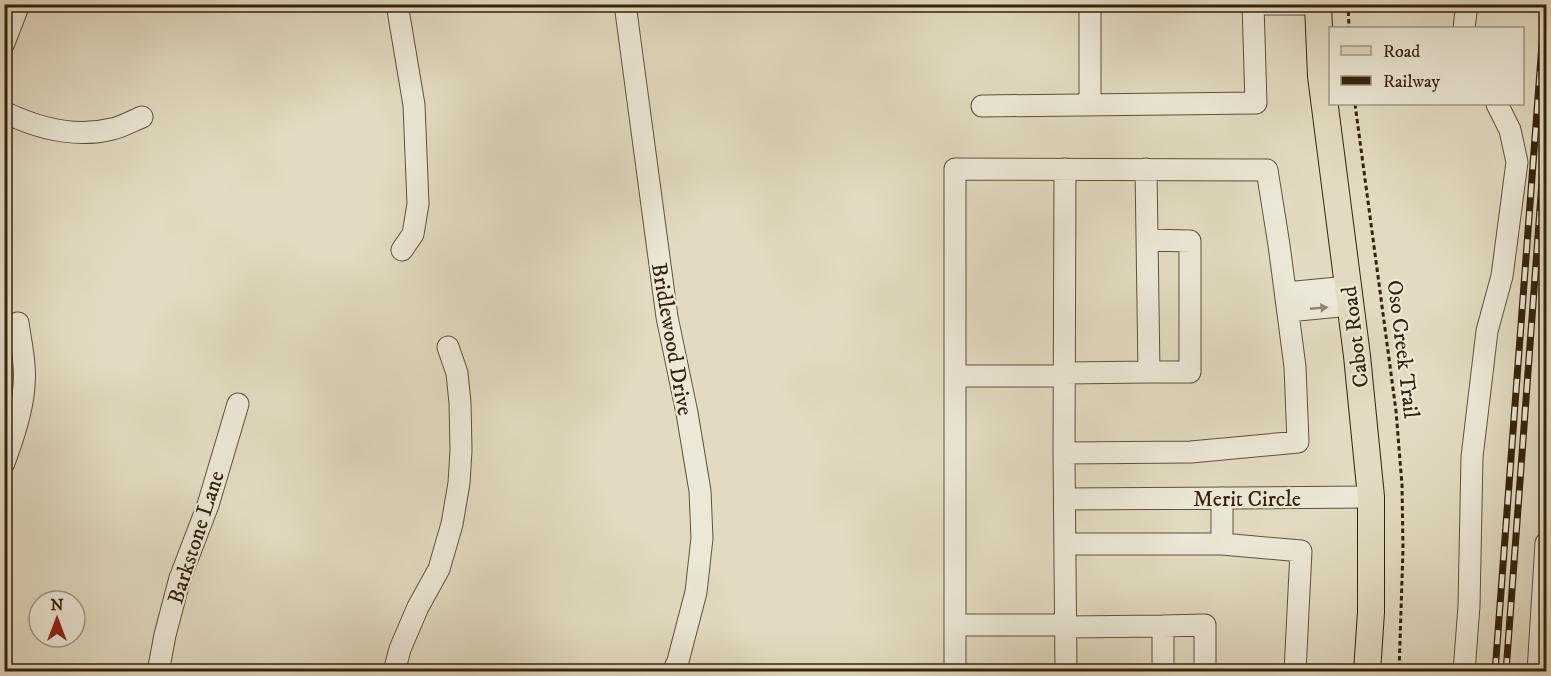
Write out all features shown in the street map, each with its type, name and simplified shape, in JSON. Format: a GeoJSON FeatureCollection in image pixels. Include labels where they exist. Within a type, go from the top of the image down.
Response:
{"type":"FeatureCollection","features":[{"type":"Feature","properties":{"kind":"main road","name":"Cabot Road"},"geometry":{"type":"LineString","coordinates":[[1318,4],[1321,76],[1349,296],[1371,497],[1371,612],[1367,672]]}},
{"type":"Feature","properties":{"kind":"street"},"geometry":{"type":"LineString","coordinates":[[4,43],[20,4]]}},
{"type":"Feature","properties":{"kind":"street"},"geometry":{"type":"LineString","coordinates":[[397,4],[414,105],[418,204],[413,234],[402,250]]}},
{"type":"Feature","properties":{"kind":"street","name":"Bridlewood Drive"},"geometry":{"type":"LineString","coordinates":[[625,4],[667,317],[700,491],[702,538],[696,592],[673,672]]}},
{"type":"Feature","properties":{"kind":"street"},"geometry":{"type":"LineString","coordinates":[[1090,4],[1090,105]]}},
{"type":"Feature","properties":{"kind":"street"},"geometry":{"type":"LineString","coordinates":[[982,106],[1256,103],[1253,4]]}},
{"type":"Feature","properties":{"kind":"street"},"geometry":{"type":"LineString","coordinates":[[1264,4],[1310,4]]}},
{"type":"Feature","properties":{"kind":"street"},"geometry":{"type":"LineString","coordinates":[[1464,27],[1467,4]]}},
{"type":"Feature","properties":{"kind":"street"},"geometry":{"type":"LineString","coordinates":[[1464,672],[1469,606],[1473,447],[1487,331],[1502,276],[1517,162],[1510,130],[1498,105]]}},
{"type":"Feature","properties":{"kind":"street"},"geometry":{"type":"LineString","coordinates":[[4,112],[53,129],[83,134],[113,129],[142,117]]}},
{"type":"Feature","properties":{"kind":"street"},"geometry":{"type":"LineString","coordinates":[[955,672],[955,169],[1267,170],[1295,367],[1298,442],[1191,452],[1064,453]]}},
{"type":"Feature","properties":{"kind":"street"},"geometry":{"type":"LineString","coordinates":[[1065,169],[1066,672]]}},
{"type":"Feature","properties":{"kind":"street"},"geometry":{"type":"LineString","coordinates":[[1146,169],[1149,372]]}},
{"type":"Feature","properties":{"kind":"street"},"geometry":{"type":"LineString","coordinates":[[955,376],[1190,372],[1190,241],[1147,240]]}},
{"type":"Feature","properties":{"kind":"street"},"geometry":{"type":"LineString","coordinates":[[1287,302],[1349,296]]}},
{"type":"Feature","properties":{"kind":"street"},"geometry":{"type":"LineString","coordinates":[[4,463],[14,436],[24,379],[25,368],[18,323]]}},
{"type":"Feature","properties":{"kind":"street"},"geometry":{"type":"LineString","coordinates":[[394,672],[400,649],[418,607],[439,569],[452,524],[459,483],[460,403],[457,373],[448,347]]}},
{"type":"Feature","properties":{"kind":"street","name":"Barkstone Lane"},"geometry":{"type":"LineString","coordinates":[[158,672],[180,578],[208,505],[238,404]]}},
{"type":"Feature","properties":{"kind":"street","name":"Merit Circle"},"geometry":{"type":"LineString","coordinates":[[1065,499],[1371,497]]}},
{"type":"Feature","properties":{"kind":"street"},"geometry":{"type":"LineString","coordinates":[[1222,498],[1222,544]]}},
{"type":"Feature","properties":{"kind":"street"},"geometry":{"type":"LineString","coordinates":[[1538,672],[1546,543]]}},
{"type":"Feature","properties":{"kind":"street"},"geometry":{"type":"LineString","coordinates":[[1065,544],[1222,544],[1301,551],[1295,672]]}},
{"type":"Feature","properties":{"kind":"street"},"geometry":{"type":"LineString","coordinates":[[955,625],[1205,625],[1205,672]]}},
{"type":"Feature","properties":{"kind":"street"},"geometry":{"type":"LineString","coordinates":[[1163,626],[1163,672]]}},
{"type":"Feature","properties":{"kind":"path"},"geometry":{"type":"LineString","coordinates":[[1348,4],[1349,27]]}},
{"type":"Feature","properties":{"kind":"path","name":"Oso Creek Trail"},"geometry":{"type":"LineString","coordinates":[[1355,105],[1396,411],[1402,485],[1403,549],[1399,672]]}},
{"type":"Feature","properties":{"kind":"railway"},"geometry":{"type":"LineString","coordinates":[[1495,672],[1545,4]]}},
{"type":"Feature","properties":{"kind":"railway"},"geometry":{"type":"LineString","coordinates":[[1506,672],[1546,127]]}}]}
